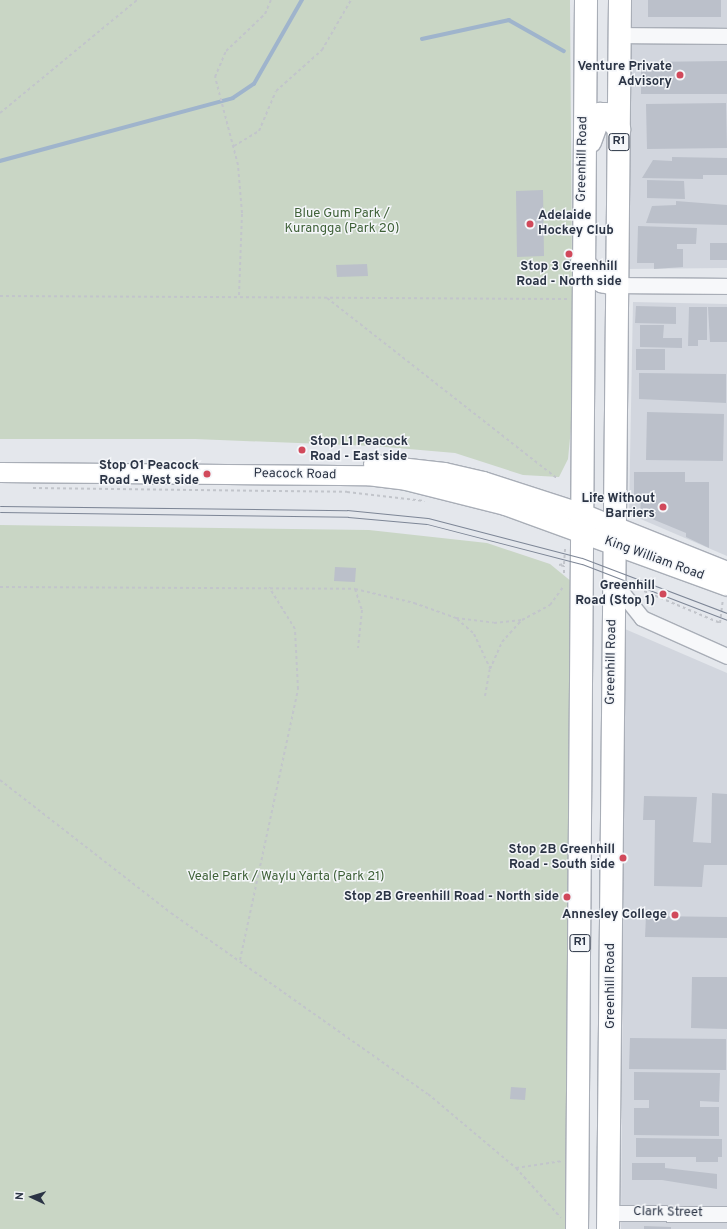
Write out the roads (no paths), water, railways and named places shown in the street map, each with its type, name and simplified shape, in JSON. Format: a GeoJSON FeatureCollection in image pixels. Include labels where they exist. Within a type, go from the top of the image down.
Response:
{"type":"FeatureCollection","features":[{"type":"Feature","properties":{"kind":"highway","name":"Greenhill Road"},"geometry":{"type":"LineString","coordinates":[[570,1225],[578,1161],[582,724],[582,262],[586,0]]}},
{"type":"Feature","properties":{"kind":"highway","name":"Greenhill Road"},"geometry":{"type":"LineString","coordinates":[[608,1221],[611,709],[618,285],[620,0]]}},
{"type":"Feature","properties":{"kind":"highway"},"geometry":{"type":"LineString","coordinates":[[584,148],[590,144],[600,114],[605,114],[619,129]]}},
{"type":"Feature","properties":{"kind":"highway"},"geometry":{"type":"LineString","coordinates":[[582,262],[602,281],[618,285]]}},
{"type":"Feature","properties":{"kind":"highway"},"geometry":{"type":"LineString","coordinates":[[582,429],[587,438],[596,439],[616,404]]}},
{"type":"Feature","properties":{"kind":"highway"},"geometry":{"type":"LineString","coordinates":[[582,724],[590,710],[599,704],[611,709]]}},
{"type":"Feature","properties":{"kind":"highway"},"geometry":{"type":"LineString","coordinates":[[578,1161],[590,1202],[608,1221]]}},
{"type":"Feature","properties":{"kind":"main road","name":"Peacock Road"},"geometry":{"type":"LineString","coordinates":[[0,460],[405,466],[483,481],[582,523]]}},
{"type":"Feature","properties":{"kind":"main road","name":"Peacock Road"},"geometry":{"type":"LineString","coordinates":[[0,472],[367,475],[448,488],[582,523]]}},
{"type":"Feature","properties":{"kind":"main road","name":"King William Road"},"geometry":{"type":"LineString","coordinates":[[582,523],[614,535],[727,571]]}},
{"type":"Feature","properties":{"kind":"main road","name":"King William Road"},"geometry":{"type":"LineString","coordinates":[[614,535],[725,591]]}},
{"type":"Feature","properties":{"kind":"street"},"geometry":{"type":"LineString","coordinates":[[620,35],[727,36]]}},
{"type":"Feature","properties":{"kind":"street"},"geometry":{"type":"LineString","coordinates":[[618,285],[727,286]]}},
{"type":"Feature","properties":{"kind":"street"},"geometry":{"type":"LineString","coordinates":[[613,582],[642,618],[727,656]]}},
{"type":"Feature","properties":{"kind":"street","name":"Clark Street"},"geometry":{"type":"LineString","coordinates":[[608,1221],[727,1214]]}},
{"type":"Feature","properties":{"kind":"waterway"},"geometry":{"type":"LineString","coordinates":[[0,161],[233,98],[254,84],[302,0]]}},
{"type":"Feature","properties":{"kind":"waterway"},"geometry":{"type":"LineString","coordinates":[[422,39],[509,20],[564,51]]}},
{"type":"Feature","properties":{"kind":"tram line"},"geometry":{"type":"LineString","coordinates":[[0,506],[347,510],[428,518],[582,558],[727,613]]}},
{"type":"Feature","properties":{"kind":"tram line"},"geometry":{"type":"LineString","coordinates":[[0,512],[348,517],[427,524],[582,564],[727,620]]}},
{"type":"Feature","properties":{"kind":"place","name":"Venture Private Advisory"},"geometry":{"type":"Point","coordinates":[680,75]}},
{"type":"Feature","properties":{"kind":"place","name":"Adelaide Hockey Club"},"geometry":{"type":"Point","coordinates":[530,224]}},
{"type":"Feature","properties":{"kind":"place","name":"Stop 3 Greenhill Road - North side"},"geometry":{"type":"Point","coordinates":[569,254]}},
{"type":"Feature","properties":{"kind":"place","name":"Stop L1 Peacock Road - East side"},"geometry":{"type":"Point","coordinates":[302,450]}},
{"type":"Feature","properties":{"kind":"place","name":"Stop O1 Peacock Road - West side"},"geometry":{"type":"Point","coordinates":[207,474]}},
{"type":"Feature","properties":{"kind":"place","name":"Life Without Barriers"},"geometry":{"type":"Point","coordinates":[663,507]}},
{"type":"Feature","properties":{"kind":"place","name":"Greenhill Road (Stop 1)"},"geometry":{"type":"Point","coordinates":[663,594]}},
{"type":"Feature","properties":{"kind":"place","name":"Stop 2B Greenhill Road - South side"},"geometry":{"type":"Point","coordinates":[623,858]}},
{"type":"Feature","properties":{"kind":"place","name":"Stop 2B Greenhill Road - North side"},"geometry":{"type":"Point","coordinates":[567,897]}},
{"type":"Feature","properties":{"kind":"place","name":"Annesley College"},"geometry":{"type":"Point","coordinates":[675,915]}},
{"type":"Feature","properties":{"kind":"park label","name":"Blue Gum Park / Kurangga (Park 20)"},"geometry":{"type":"Point","coordinates":[342,222]}},
{"type":"Feature","properties":{"kind":"park label","name":"Veale Park / Waylu Yarta (Park 21)"},"geometry":{"type":"Point","coordinates":[286,877]}}]}
